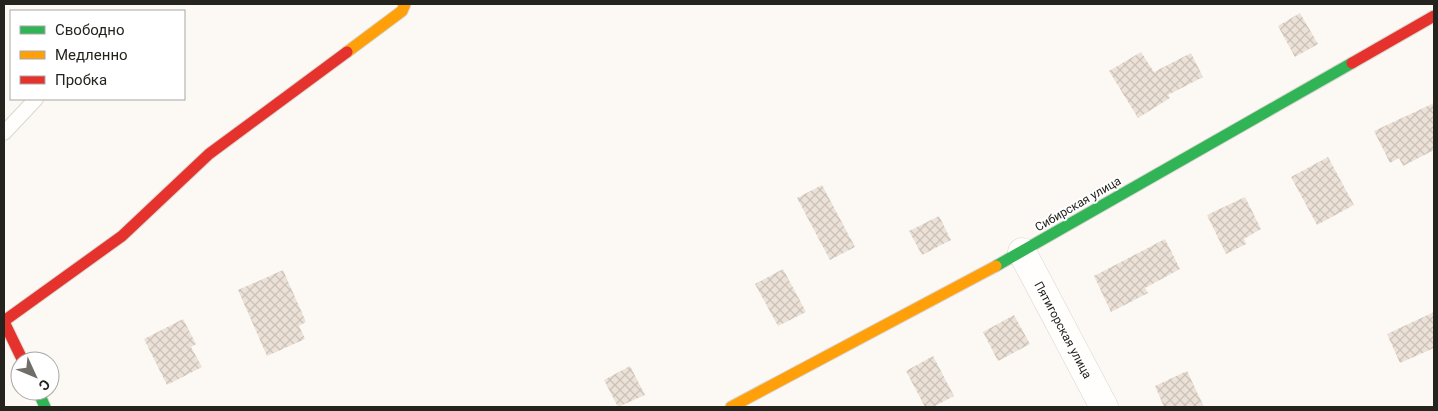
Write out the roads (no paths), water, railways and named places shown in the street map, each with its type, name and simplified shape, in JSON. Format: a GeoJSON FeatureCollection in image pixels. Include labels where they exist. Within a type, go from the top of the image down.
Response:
{"type":"FeatureCollection","features":[{"type":"Feature","properties":{"kind":"street"},"geometry":{"type":"LineString","coordinates":[[18,351],[5,326],[122,236],[209,154],[402,12],[405,4]]}},
{"type":"Feature","properties":{"kind":"street","name":"Сибирская улица"},"geometry":{"type":"LineString","coordinates":[[731,407],[1022,252],[1434,16]]}},
{"type":"Feature","properties":{"kind":"street","name":"Пятигорская улица"},"geometry":{"type":"LineString","coordinates":[[1022,252],[1104,407]]}},
{"type":"Feature","properties":{"kind":"lane"},"geometry":{"type":"LineString","coordinates":[[4,133],[35,100]]}}]}
